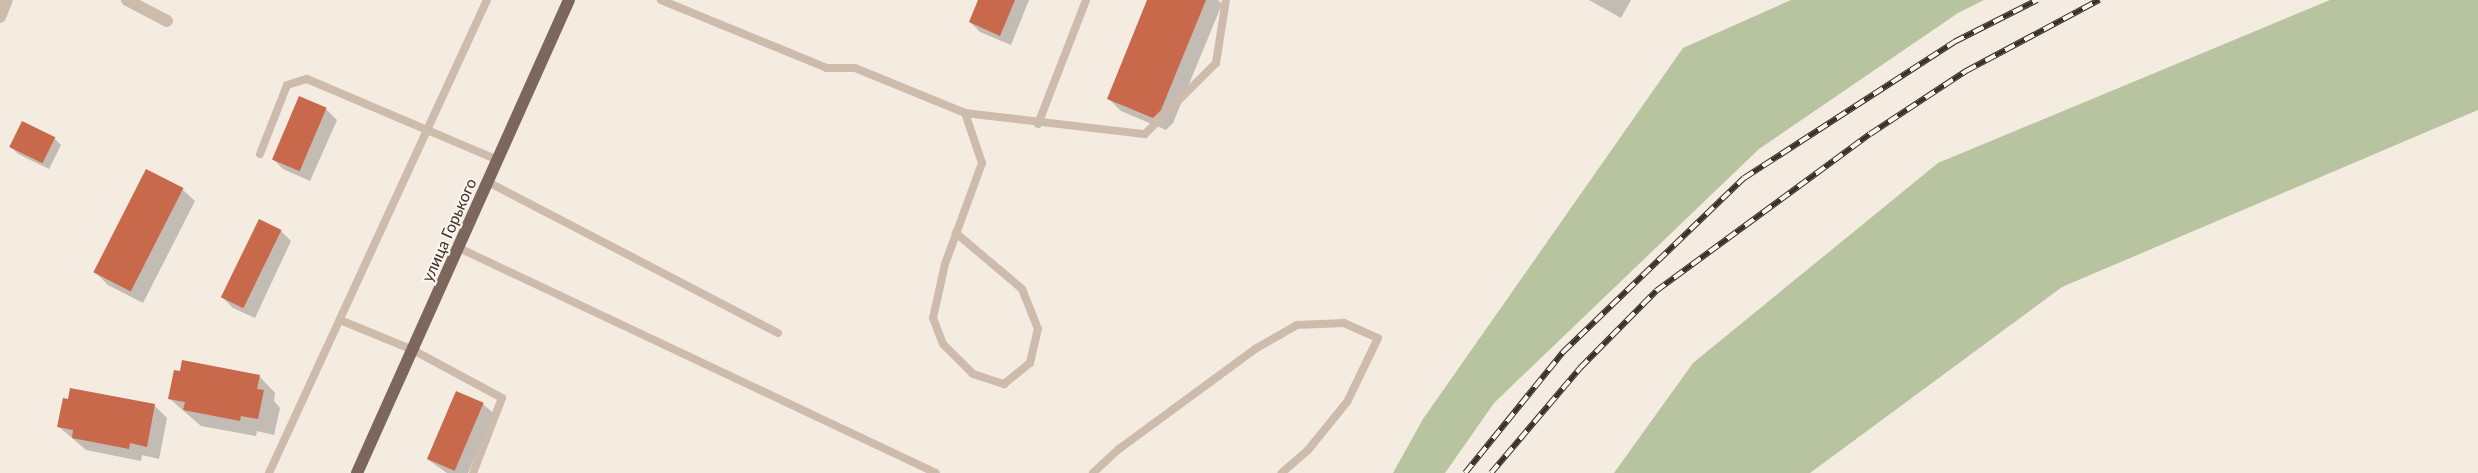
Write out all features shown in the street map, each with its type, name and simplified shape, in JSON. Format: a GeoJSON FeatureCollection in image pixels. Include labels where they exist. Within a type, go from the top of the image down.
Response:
{"type":"FeatureCollection","features":[{"type":"Feature","properties":{"kind":"main road","name":"улица Горького"},"geometry":{"type":"LineString","coordinates":[[357,473],[414,350],[569,0]]}},
{"type":"Feature","properties":{"kind":"street"},"geometry":{"type":"LineString","coordinates":[[0,17],[7,0]]}},
{"type":"Feature","properties":{"kind":"street"},"geometry":{"type":"LineString","coordinates":[[127,0],[167,21]]}},
{"type":"Feature","properties":{"kind":"lane"},"geometry":{"type":"LineString","coordinates":[[269,473],[487,0]]}},
{"type":"Feature","properties":{"kind":"lane"},"geometry":{"type":"LineString","coordinates":[[661,0],[826,68],[855,68],[965,113],[1038,124],[1145,134],[1216,63],[1226,0]]}},
{"type":"Feature","properties":{"kind":"lane"},"geometry":{"type":"LineString","coordinates":[[1038,124],[1086,0]]}},
{"type":"Feature","properties":{"kind":"lane"},"geometry":{"type":"LineString","coordinates":[[260,154],[287,85],[306,79],[498,160]]}},
{"type":"Feature","properties":{"kind":"lane"},"geometry":{"type":"LineString","coordinates":[[956,233],[1022,289],[1038,329],[1030,363],[1004,384],[973,374],[943,344],[933,318],[945,264],[956,233],[982,163],[965,113]]}},
{"type":"Feature","properties":{"kind":"lane"},"geometry":{"type":"LineString","coordinates":[[488,182],[778,334]]}},
{"type":"Feature","properties":{"kind":"lane"},"geometry":{"type":"LineString","coordinates":[[459,248],[936,473]]}},
{"type":"Feature","properties":{"kind":"lane"},"geometry":{"type":"LineString","coordinates":[[340,320],[414,350],[502,398],[473,473]]}},
{"type":"Feature","properties":{"kind":"lane"},"geometry":{"type":"LineString","coordinates":[[1093,473],[1118,449],[1255,349],[1297,325],[1344,323],[1378,338],[1347,402],[1308,450],[1282,473]]}},
{"type":"Feature","properties":{"kind":"green space"},"geometry":{"type":"Polygon","coordinates":[[[1791,0],[1984,0],[1958,13],[1759,149],[1494,403],[1445,473],[1393,473],[1423,419],[1683,48],[1791,0]]]}},
{"type":"Feature","properties":{"kind":"green space"},"geometry":{"type":"Polygon","coordinates":[[[2330,0],[2478,0],[2478,110],[2062,287],[1810,473],[1614,473],[1693,363],[1938,163],[2330,0]]]}},
{"type":"Feature","properties":{"kind":"building"},"geometry":{"type":"Polygon","coordinates":[[[978,0],[1015,0],[1000,36],[969,22],[978,0]]]}},
{"type":"Feature","properties":{"kind":"building"},"geometry":{"type":"Polygon","coordinates":[[[1147,0],[1206,0],[1161,110],[1153,118],[1107,99],[1147,0]]]}},
{"type":"Feature","properties":{"kind":"building"},"geometry":{"type":"Polygon","coordinates":[[[299,96],[327,108],[300,171],[272,160],[299,96]]]}},
{"type":"Feature","properties":{"kind":"building"},"geometry":{"type":"Polygon","coordinates":[[[22,121],[55,137],[43,163],[9,147],[22,121]]]}},
{"type":"Feature","properties":{"kind":"building"},"geometry":{"type":"Polygon","coordinates":[[[146,169],[183,188],[131,291],[93,272],[146,169]]]}},
{"type":"Feature","properties":{"kind":"building"},"geometry":{"type":"Polygon","coordinates":[[[259,219],[281,230],[243,308],[221,297],[259,219]]]}},
{"type":"Feature","properties":{"kind":"building"},"geometry":{"type":"Polygon","coordinates":[[[182,360],[260,375],[257,389],[264,390],[258,419],[241,416],[240,421],[183,410],[185,402],[168,399],[174,370],[180,371],[182,360]]]}},
{"type":"Feature","properties":{"kind":"building"},"geometry":{"type":"Polygon","coordinates":[[[70,388],[155,404],[147,447],[130,443],[129,449],[72,438],[73,430],[57,427],[63,398],[68,399],[70,388]]]}},
{"type":"Feature","properties":{"kind":"building"},"geometry":{"type":"Polygon","coordinates":[[[456,391],[484,403],[455,471],[427,459],[456,391]]]}},
{"type":"Feature","properties":{"kind":"railway"},"geometry":{"type":"LineString","coordinates":[[1465,473],[1563,352],[1744,178],[1954,42],[2037,0]]}},
{"type":"Feature","properties":{"kind":"railway"},"geometry":{"type":"LineString","coordinates":[[1491,473],[1580,368],[1656,291],[1870,134],[1966,71],[2099,0]]}}]}
